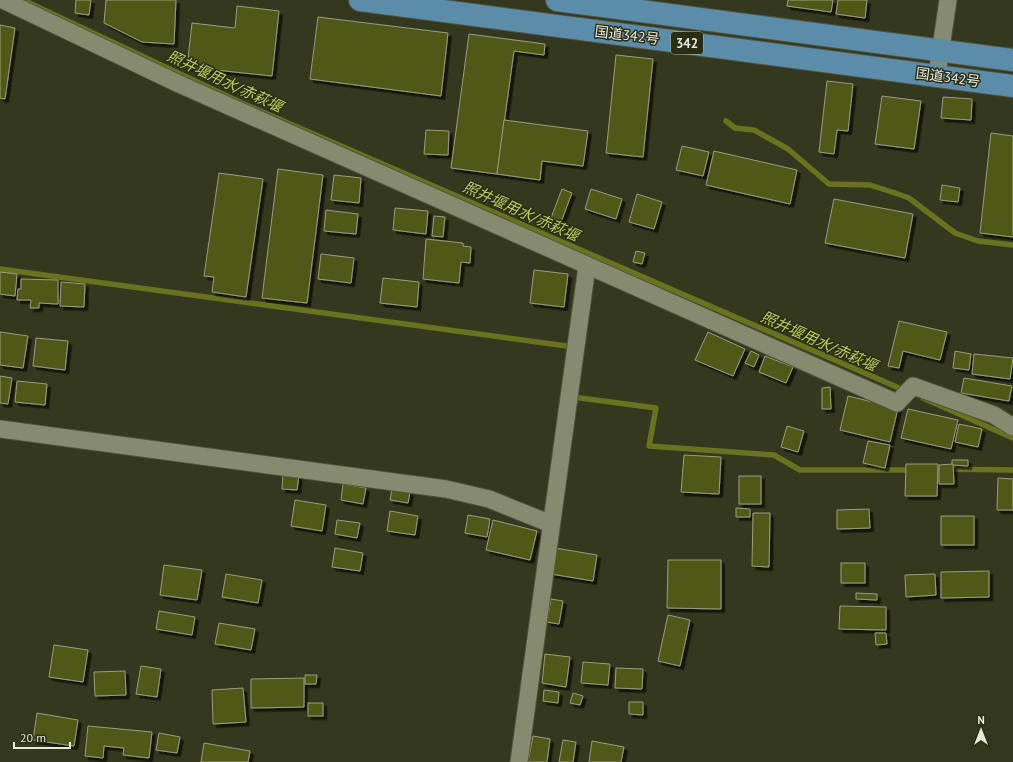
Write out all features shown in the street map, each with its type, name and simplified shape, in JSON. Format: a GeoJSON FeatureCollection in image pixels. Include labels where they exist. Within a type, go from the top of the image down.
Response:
{"type":"FeatureCollection","features":[{"type":"Feature","properties":{"kind":"highway","name":"国道342号"},"geometry":{"type":"LineString","coordinates":[[360,0],[1013,86]]}},
{"type":"Feature","properties":{"kind":"highway","name":"国道342号"},"geometry":{"type":"LineString","coordinates":[[557,0],[1013,60]]}},
{"type":"Feature","properties":{"kind":"street"},"geometry":{"type":"LineString","coordinates":[[3,0],[177,83],[897,403],[913,386],[994,415],[1013,427]]}},
{"type":"Feature","properties":{"kind":"street"},"geometry":{"type":"LineString","coordinates":[[937,75],[942,51],[948,0]]}},
{"type":"Feature","properties":{"kind":"street"},"geometry":{"type":"LineString","coordinates":[[519,762],[587,266]]}},
{"type":"Feature","properties":{"kind":"street"},"geometry":{"type":"LineString","coordinates":[[0,429],[446,489],[489,499],[551,524]]}},
{"type":"Feature","properties":{"kind":"building"},"geometry":{"type":"Polygon","coordinates":[[[76,0],[91,0],[89,15],[75,13],[76,0]]]}},
{"type":"Feature","properties":{"kind":"building"},"geometry":{"type":"Polygon","coordinates":[[[106,0],[176,0],[174,44],[142,42],[104,23],[106,0]]]}},
{"type":"Feature","properties":{"kind":"building"},"geometry":{"type":"Polygon","coordinates":[[[788,0],[833,0],[831,12],[787,6],[788,0]]]}},
{"type":"Feature","properties":{"kind":"building"},"geometry":{"type":"Polygon","coordinates":[[[838,0],[867,0],[865,18],[836,14],[838,0]]]}},
{"type":"Feature","properties":{"kind":"building"},"geometry":{"type":"Polygon","coordinates":[[[237,6],[279,11],[272,76],[187,67],[192,23],[235,28],[237,6]]]}},
{"type":"Feature","properties":{"kind":"building"},"geometry":{"type":"Polygon","coordinates":[[[318,17],[448,33],[441,96],[310,79],[318,17]]]}},
{"type":"Feature","properties":{"kind":"building"},"geometry":{"type":"Polygon","coordinates":[[[0,25],[15,28],[5,99],[0,98],[0,25]]]}},
{"type":"Feature","properties":{"kind":"building"},"geometry":{"type":"Polygon","coordinates":[[[469,34],[545,44],[544,55],[514,51],[497,174],[451,168],[469,34]]]}},
{"type":"Feature","properties":{"kind":"building"},"geometry":{"type":"Polygon","coordinates":[[[616,55],[653,59],[643,157],[606,153],[616,55]]]}},
{"type":"Feature","properties":{"kind":"building"},"geometry":{"type":"Polygon","coordinates":[[[827,81],[853,84],[848,131],[837,130],[834,154],[819,152],[827,81]]]}},
{"type":"Feature","properties":{"kind":"building"},"geometry":{"type":"Polygon","coordinates":[[[882,96],[921,101],[914,149],[875,144],[882,96]]]}},
{"type":"Feature","properties":{"kind":"building"},"geometry":{"type":"Polygon","coordinates":[[[943,97],[972,99],[971,120],[941,118],[943,97]]]}},
{"type":"Feature","properties":{"kind":"building"},"geometry":{"type":"Polygon","coordinates":[[[504,120],[588,131],[583,166],[542,161],[540,180],[497,174],[504,120]]]}},
{"type":"Feature","properties":{"kind":"building"},"geometry":{"type":"Polygon","coordinates":[[[426,130],[449,131],[448,155],[424,154],[426,130]]]}},
{"type":"Feature","properties":{"kind":"building"},"geometry":{"type":"Polygon","coordinates":[[[991,133],[1013,136],[1013,237],[980,233],[991,133]]]}},
{"type":"Feature","properties":{"kind":"building"},"geometry":{"type":"Polygon","coordinates":[[[682,146],[709,152],[703,176],[676,170],[682,146]]]}},
{"type":"Feature","properties":{"kind":"building"},"geometry":{"type":"Polygon","coordinates":[[[714,151],[797,170],[790,204],[706,185],[714,151]]]}},
{"type":"Feature","properties":{"kind":"building"},"geometry":{"type":"Polygon","coordinates":[[[278,169],[323,175],[307,303],[262,298],[278,169]]]}},
{"type":"Feature","properties":{"kind":"building"},"geometry":{"type":"Polygon","coordinates":[[[219,173],[263,179],[246,297],[212,292],[214,277],[204,276],[219,173]]]}},
{"type":"Feature","properties":{"kind":"building"},"geometry":{"type":"Polygon","coordinates":[[[334,175],[361,178],[359,203],[331,200],[334,175]]]}},
{"type":"Feature","properties":{"kind":"building"},"geometry":{"type":"Polygon","coordinates":[[[942,185],[960,188],[958,202],[940,200],[942,185]]]}},
{"type":"Feature","properties":{"kind":"building"},"geometry":{"type":"Polygon","coordinates":[[[562,189],[572,193],[561,222],[551,218],[562,189]]]}},
{"type":"Feature","properties":{"kind":"building"},"geometry":{"type":"Polygon","coordinates":[[[591,189],[622,199],[616,219],[585,209],[591,189]]]}},
{"type":"Feature","properties":{"kind":"building"},"geometry":{"type":"Polygon","coordinates":[[[637,194],[662,202],[654,229],[629,222],[637,194]]]}},
{"type":"Feature","properties":{"kind":"building"},"geometry":{"type":"Polygon","coordinates":[[[834,199],[913,214],[905,258],[825,243],[834,199]]]}},
{"type":"Feature","properties":{"kind":"building"},"geometry":{"type":"Polygon","coordinates":[[[395,208],[428,211],[426,234],[393,230],[395,208]]]}},
{"type":"Feature","properties":{"kind":"building"},"geometry":{"type":"Polygon","coordinates":[[[326,210],[358,214],[356,234],[324,231],[326,210]]]}},
{"type":"Feature","properties":{"kind":"building"},"geometry":{"type":"Polygon","coordinates":[[[434,216],[445,217],[443,237],[432,236],[434,216]]]}},
{"type":"Feature","properties":{"kind":"building"},"geometry":{"type":"Polygon","coordinates":[[[426,239],[463,243],[463,246],[471,247],[470,263],[461,262],[459,283],[423,279],[426,239]]]}},
{"type":"Feature","properties":{"kind":"building"},"geometry":{"type":"Polygon","coordinates":[[[636,251],[645,253],[642,264],[633,262],[636,251]]]}},
{"type":"Feature","properties":{"kind":"building"},"geometry":{"type":"Polygon","coordinates":[[[321,254],[354,258],[351,283],[318,279],[321,254]]]}},
{"type":"Feature","properties":{"kind":"building"},"geometry":{"type":"Polygon","coordinates":[[[534,270],[568,274],[564,307],[530,303],[534,270]]]}},
{"type":"Feature","properties":{"kind":"building"},"geometry":{"type":"Polygon","coordinates":[[[0,272],[17,274],[15,296],[0,294],[0,272]]]}},
{"type":"Feature","properties":{"kind":"building"},"geometry":{"type":"Polygon","coordinates":[[[383,278],[419,282],[417,307],[380,303],[383,278]]]}},
{"type":"Feature","properties":{"kind":"building"},"geometry":{"type":"Polygon","coordinates":[[[21,279],[58,280],[58,304],[39,303],[39,308],[30,308],[31,300],[17,300],[18,289],[21,289],[21,279]]]}},
{"type":"Feature","properties":{"kind":"building"},"geometry":{"type":"Polygon","coordinates":[[[61,282],[85,284],[84,307],[60,306],[61,282]]]}},
{"type":"Feature","properties":{"kind":"building"},"geometry":{"type":"Polygon","coordinates":[[[899,321],[947,332],[940,360],[903,351],[899,368],[888,366],[899,321]]]}},
{"type":"Feature","properties":{"kind":"building"},"geometry":{"type":"Polygon","coordinates":[[[0,332],[28,336],[23,368],[0,365],[0,332]]]}},
{"type":"Feature","properties":{"kind":"building"},"geometry":{"type":"Polygon","coordinates":[[[708,332],[745,349],[733,376],[695,360],[708,332]]]}},
{"type":"Feature","properties":{"kind":"building"},"geometry":{"type":"Polygon","coordinates":[[[36,338],[68,341],[65,370],[33,366],[36,338]]]}},
{"type":"Feature","properties":{"kind":"building"},"geometry":{"type":"Polygon","coordinates":[[[751,351],[759,355],[754,367],[745,363],[751,351]]]}},
{"type":"Feature","properties":{"kind":"building"},"geometry":{"type":"Polygon","coordinates":[[[955,351],[971,354],[969,370],[953,368],[955,351]]]}},
{"type":"Feature","properties":{"kind":"building"},"geometry":{"type":"Polygon","coordinates":[[[974,354],[1013,358],[1010,379],[972,374],[974,354]]]}},
{"type":"Feature","properties":{"kind":"building"},"geometry":{"type":"Polygon","coordinates":[[[765,356],[793,367],[786,383],[759,372],[765,356]]]}},
{"type":"Feature","properties":{"kind":"building"},"geometry":{"type":"Polygon","coordinates":[[[0,376],[12,378],[8,404],[0,403],[0,376]]]}},
{"type":"Feature","properties":{"kind":"building"},"geometry":{"type":"Polygon","coordinates":[[[964,378],[1012,386],[1009,401],[961,393],[964,378]]]}},
{"type":"Feature","properties":{"kind":"building"},"geometry":{"type":"Polygon","coordinates":[[[17,381],[47,384],[45,405],[15,402],[17,381]]]}},
{"type":"Feature","properties":{"kind":"building"},"geometry":{"type":"Polygon","coordinates":[[[830,387],[831,409],[822,409],[822,388],[830,387]]]}},
{"type":"Feature","properties":{"kind":"building"},"geometry":{"type":"Polygon","coordinates":[[[848,396],[898,408],[890,442],[840,430],[848,396]]]}},
{"type":"Feature","properties":{"kind":"building"},"geometry":{"type":"Polygon","coordinates":[[[908,409],[958,420],[951,449],[901,438],[908,409]]]}},
{"type":"Feature","properties":{"kind":"building"},"geometry":{"type":"Polygon","coordinates":[[[959,424],[982,429],[978,447],[955,442],[959,424]]]}},
{"type":"Feature","properties":{"kind":"building"},"geometry":{"type":"Polygon","coordinates":[[[787,426],[804,431],[798,452],[781,447],[787,426]]]}},
{"type":"Feature","properties":{"kind":"building"},"geometry":{"type":"Polygon","coordinates":[[[868,441],[890,445],[885,468],[863,463],[868,441]]]}},
{"type":"Feature","properties":{"kind":"building"},"geometry":{"type":"Polygon","coordinates":[[[684,455],[721,457],[719,494],[681,492],[684,455]]]}},
{"type":"Feature","properties":{"kind":"building"},"geometry":{"type":"Polygon","coordinates":[[[952,460],[968,460],[968,466],[952,465],[952,460]]]}},
{"type":"Feature","properties":{"kind":"building"},"geometry":{"type":"Polygon","coordinates":[[[906,464],[938,464],[937,496],[905,496],[906,464]]]}},
{"type":"Feature","properties":{"kind":"building"},"geometry":{"type":"Polygon","coordinates":[[[953,464],[954,484],[939,484],[939,465],[953,464]]]}},
{"type":"Feature","properties":{"kind":"building"},"geometry":{"type":"Polygon","coordinates":[[[283,474],[299,475],[297,490],[282,489],[283,474]]]}},
{"type":"Feature","properties":{"kind":"building"},"geometry":{"type":"Polygon","coordinates":[[[739,476],[761,476],[761,504],[739,504],[739,476]]]}},
{"type":"Feature","properties":{"kind":"building"},"geometry":{"type":"Polygon","coordinates":[[[998,478],[1013,479],[1013,510],[997,510],[998,478]]]}},
{"type":"Feature","properties":{"kind":"building"},"geometry":{"type":"Polygon","coordinates":[[[343,484],[366,488],[363,504],[341,500],[343,484]]]}},
{"type":"Feature","properties":{"kind":"building"},"geometry":{"type":"Polygon","coordinates":[[[392,489],[410,492],[408,503],[390,500],[392,489]]]}},
{"type":"Feature","properties":{"kind":"building"},"geometry":{"type":"Polygon","coordinates":[[[295,500],[326,505],[322,531],[291,526],[295,500]]]}},
{"type":"Feature","properties":{"kind":"building"},"geometry":{"type":"Polygon","coordinates":[[[736,508],[750,509],[750,517],[736,517],[736,508]]]}},
{"type":"Feature","properties":{"kind":"building"},"geometry":{"type":"Polygon","coordinates":[[[869,509],[870,528],[837,529],[837,510],[869,509]]]}},
{"type":"Feature","properties":{"kind":"building"},"geometry":{"type":"Polygon","coordinates":[[[390,511],[418,516],[415,535],[387,531],[390,511]]]}},
{"type":"Feature","properties":{"kind":"building"},"geometry":{"type":"Polygon","coordinates":[[[753,513],[770,513],[769,567],[752,566],[753,513]]]}},
{"type":"Feature","properties":{"kind":"building"},"geometry":{"type":"Polygon","coordinates":[[[468,515],[490,519],[487,537],[465,533],[468,515]]]}},
{"type":"Feature","properties":{"kind":"building"},"geometry":{"type":"Polygon","coordinates":[[[941,516],[974,516],[974,545],[941,545],[941,516]]]}},
{"type":"Feature","properties":{"kind":"building"},"geometry":{"type":"Polygon","coordinates":[[[337,520],[360,523],[357,538],[335,534],[337,520]]]}},
{"type":"Feature","properties":{"kind":"building"},"geometry":{"type":"Polygon","coordinates":[[[493,520],[537,531],[530,560],[486,550],[493,520]]]}},
{"type":"Feature","properties":{"kind":"building"},"geometry":{"type":"Polygon","coordinates":[[[335,548],[363,553],[360,571],[332,567],[335,548]]]}},
{"type":"Feature","properties":{"kind":"building"},"geometry":{"type":"Polygon","coordinates":[[[555,548],[597,555],[593,581],[551,574],[555,548]]]}},
{"type":"Feature","properties":{"kind":"building"},"geometry":{"type":"Polygon","coordinates":[[[668,560],[721,560],[721,609],[667,608],[668,560]]]}},
{"type":"Feature","properties":{"kind":"building"},"geometry":{"type":"Polygon","coordinates":[[[841,563],[865,563],[865,583],[841,583],[841,563]]]}},
{"type":"Feature","properties":{"kind":"building"},"geometry":{"type":"Polygon","coordinates":[[[164,565],[202,570],[197,600],[160,595],[164,565]]]}},
{"type":"Feature","properties":{"kind":"building"},"geometry":{"type":"Polygon","coordinates":[[[989,571],[989,597],[941,598],[941,572],[989,571]]]}},
{"type":"Feature","properties":{"kind":"building"},"geometry":{"type":"Polygon","coordinates":[[[226,574],[262,580],[258,603],[222,597],[226,574]]]}},
{"type":"Feature","properties":{"kind":"building"},"geometry":{"type":"Polygon","coordinates":[[[935,574],[936,595],[906,597],[905,575],[935,574]]]}},
{"type":"Feature","properties":{"kind":"building"},"geometry":{"type":"Polygon","coordinates":[[[856,593],[877,594],[877,600],[856,599],[856,593]]]}},
{"type":"Feature","properties":{"kind":"building"},"geometry":{"type":"Polygon","coordinates":[[[551,599],[563,601],[559,624],[547,622],[551,599]]]}},
{"type":"Feature","properties":{"kind":"building"},"geometry":{"type":"Polygon","coordinates":[[[840,606],[886,607],[886,630],[839,629],[840,606]]]}},
{"type":"Feature","properties":{"kind":"building"},"geometry":{"type":"Polygon","coordinates":[[[159,611],[195,617],[192,635],[156,629],[159,611]]]}},
{"type":"Feature","properties":{"kind":"building"},"geometry":{"type":"Polygon","coordinates":[[[668,615],[690,620],[680,666],[658,661],[668,615]]]}},
{"type":"Feature","properties":{"kind":"building"},"geometry":{"type":"Polygon","coordinates":[[[219,623],[255,629],[251,650],[215,644],[219,623]]]}},
{"type":"Feature","properties":{"kind":"building"},"geometry":{"type":"Polygon","coordinates":[[[875,633],[886,633],[887,644],[876,645],[875,633]]]}},
{"type":"Feature","properties":{"kind":"building"},"geometry":{"type":"Polygon","coordinates":[[[54,645],[88,650],[83,682],[49,677],[54,645]]]}},
{"type":"Feature","properties":{"kind":"building"},"geometry":{"type":"Polygon","coordinates":[[[545,654],[570,657],[566,687],[542,683],[545,654]]]}},
{"type":"Feature","properties":{"kind":"building"},"geometry":{"type":"Polygon","coordinates":[[[583,662],[610,664],[608,685],[581,683],[583,662]]]}},
{"type":"Feature","properties":{"kind":"building"},"geometry":{"type":"Polygon","coordinates":[[[141,666],[161,669],[157,697],[136,694],[141,666]]]}},
{"type":"Feature","properties":{"kind":"building"},"geometry":{"type":"Polygon","coordinates":[[[616,668],[643,669],[642,689],[615,688],[616,668]]]}},
{"type":"Feature","properties":{"kind":"building"},"geometry":{"type":"Polygon","coordinates":[[[125,671],[126,695],[95,696],[94,672],[125,671]]]}},
{"type":"Feature","properties":{"kind":"building"},"geometry":{"type":"Polygon","coordinates":[[[305,675],[317,675],[316,684],[305,684],[305,675]]]}},
{"type":"Feature","properties":{"kind":"building"},"geometry":{"type":"Polygon","coordinates":[[[304,678],[304,707],[251,708],[251,679],[304,678]]]}},
{"type":"Feature","properties":{"kind":"building"},"geometry":{"type":"Polygon","coordinates":[[[243,688],[246,722],[213,724],[212,690],[243,688]]]}},
{"type":"Feature","properties":{"kind":"building"},"geometry":{"type":"Polygon","coordinates":[[[544,690],[559,692],[558,703],[543,701],[544,690]]]}},
{"type":"Feature","properties":{"kind":"building"},"geometry":{"type":"Polygon","coordinates":[[[573,693],[583,696],[580,705],[570,703],[573,693]]]}},
{"type":"Feature","properties":{"kind":"building"},"geometry":{"type":"Polygon","coordinates":[[[629,702],[643,702],[643,715],[629,714],[629,702]]]}},
{"type":"Feature","properties":{"kind":"building"},"geometry":{"type":"Polygon","coordinates":[[[308,703],[323,703],[323,716],[308,716],[308,703]]]}},
{"type":"Feature","properties":{"kind":"building"},"geometry":{"type":"Polygon","coordinates":[[[37,713],[78,720],[74,746],[33,740],[37,713]]]}},
{"type":"Feature","properties":{"kind":"building"},"geometry":{"type":"Polygon","coordinates":[[[88,726],[152,732],[149,758],[123,755],[124,748],[104,746],[103,758],[85,756],[88,726]]]}},
{"type":"Feature","properties":{"kind":"building"},"geometry":{"type":"Polygon","coordinates":[[[159,733],[180,737],[177,753],[156,750],[159,733]]]}},
{"type":"Feature","properties":{"kind":"building"},"geometry":{"type":"Polygon","coordinates":[[[533,736],[550,739],[547,762],[528,762],[533,736]]]}},
{"type":"Feature","properties":{"kind":"building"},"geometry":{"type":"Polygon","coordinates":[[[563,740],[576,742],[573,762],[559,762],[563,740]]]}},
{"type":"Feature","properties":{"kind":"building"},"geometry":{"type":"Polygon","coordinates":[[[592,741],[624,747],[621,762],[589,762],[592,741]]]}},
{"type":"Feature","properties":{"kind":"building"},"geometry":{"type":"Polygon","coordinates":[[[204,743],[250,751],[248,762],[201,762],[204,743]]]}},
{"type":"Feature","properties":{"kind":"waterway","name":"照井堰用水/赤萩堰"},"geometry":{"type":"LineString","coordinates":[[23,0],[244,104],[906,391]]}},
{"type":"Feature","properties":{"kind":"waterway"},"geometry":{"type":"LineString","coordinates":[[726,121],[735,128],[754,130],[788,149],[829,184],[870,185],[895,193],[909,198],[955,233],[978,241],[1013,245]]}},
{"type":"Feature","properties":{"kind":"waterway"},"geometry":{"type":"LineString","coordinates":[[0,269],[574,347]]}},
{"type":"Feature","properties":{"kind":"waterway"},"geometry":{"type":"LineString","coordinates":[[573,394],[573,397],[656,408],[649,446],[774,455],[800,470],[912,470]]}},
{"type":"Feature","properties":{"kind":"waterway","name":"照井堰用水/赤萩堰"},"geometry":{"type":"LineString","coordinates":[[923,398],[1013,438]]}},
{"type":"Feature","properties":{"kind":"waterway"},"geometry":{"type":"LineString","coordinates":[[931,469],[1013,470]]}}]}
